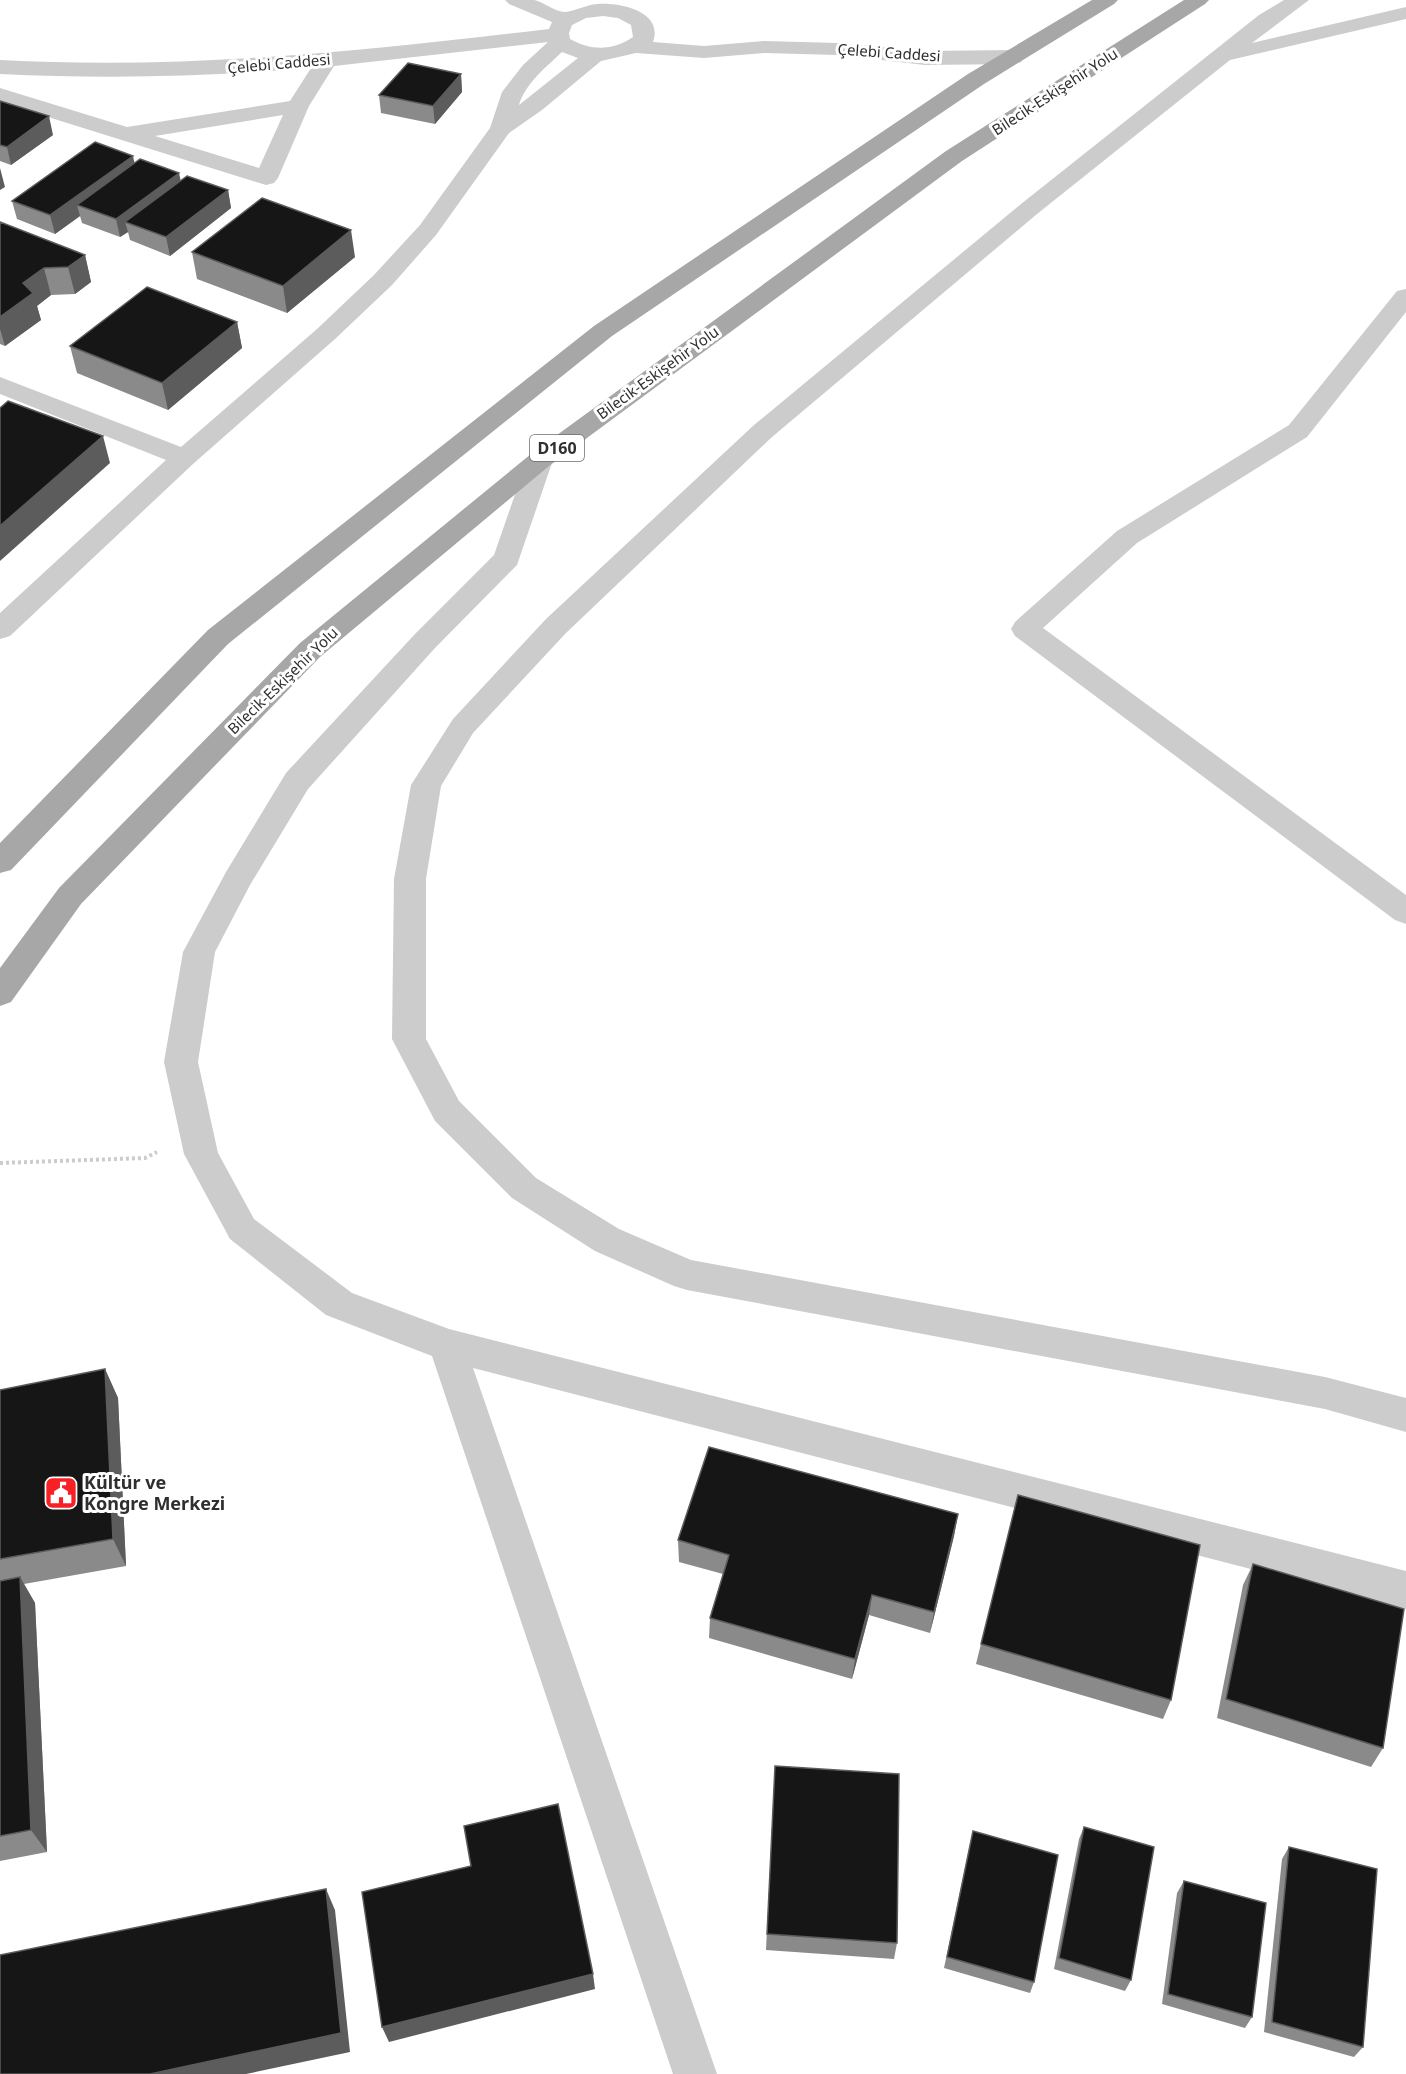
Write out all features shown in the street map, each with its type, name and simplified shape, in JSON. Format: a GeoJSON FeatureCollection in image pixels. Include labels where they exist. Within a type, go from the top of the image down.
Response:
{"type":"FeatureCollection","features":[{"type":"Feature","properties":{"kind":"main road"},"geometry":{"type":"LineString","coordinates":[[0,862],[218,637],[593,338],[976,79],[1107,0]]}},
{"type":"Feature","properties":{"kind":"main road","name":"Bilecik-Eskişehir Yolu"},"geometry":{"type":"LineString","coordinates":[[0,993],[70,896],[310,650],[540,460],[954,156],[1198,0]]}},
{"type":"Feature","properties":{"kind":"street"},"geometry":{"type":"LineString","coordinates":[[516,0],[561,32],[581,53],[595,55]]}},
{"type":"Feature","properties":{"kind":"street","name":"Çelebi Caddesi"},"geometry":{"type":"LineString","coordinates":[[551,0],[598,7],[629,15],[644,26],[764,46],[838,49],[925,58],[1013,57]]}},
{"type":"Feature","properties":{"kind":"street"},"geometry":{"type":"LineString","coordinates":[[1298,0],[1267,20],[1029,209],[763,432],[555,626],[463,726],[426,785],[410,879],[409,1039],[447,1111],[524,1188],[607,1240],[687,1275],[1325,1393],[1406,1414]]}},
{"type":"Feature","properties":{"kind":"street"},"geometry":{"type":"LineString","coordinates":[[0,629],[184,458],[326,334],[383,280],[428,230],[501,128],[510,97],[531,70],[561,32],[598,7]]}},
{"type":"Feature","properties":{"kind":"street"},"geometry":{"type":"LineString","coordinates":[[1219,58],[1318,32],[1406,13]]}},
{"type":"Feature","properties":{"kind":"street"},"geometry":{"type":"LineString","coordinates":[[636,47],[646,33],[644,26]]}},
{"type":"Feature","properties":{"kind":"street","name":"Çelebi Caddesi"},"geometry":{"type":"LineString","coordinates":[[0,67],[32,70],[165,71],[326,61],[561,32]]}},
{"type":"Feature","properties":{"kind":"street","name":"Çelebi Caddesi"},"geometry":{"type":"LineString","coordinates":[[595,55],[610,55],[636,47],[704,52],[764,46]]}},
{"type":"Feature","properties":{"kind":"street"},"geometry":{"type":"LineString","coordinates":[[501,128],[534,105],[595,55]]}},
{"type":"Feature","properties":{"kind":"street"},"geometry":{"type":"LineString","coordinates":[[0,95],[266,178],[298,106],[326,61]]}},
{"type":"Feature","properties":{"kind":"street"},"geometry":{"type":"LineString","coordinates":[[0,87],[32,70]]}},
{"type":"Feature","properties":{"kind":"street"},"geometry":{"type":"LineString","coordinates":[[125,134],[298,106]]}},
{"type":"Feature","properties":{"kind":"street"},"geometry":{"type":"LineString","coordinates":[[1406,296],[1298,431],[1127,537],[1025,628],[1406,912]]}},
{"type":"Feature","properties":{"kind":"street"},"geometry":{"type":"LineString","coordinates":[[0,385],[184,458]]}},
{"type":"Feature","properties":{"kind":"street"},"geometry":{"type":"LineString","coordinates":[[540,460],[507,559],[424,641],[297,781],[237,880],[199,952],[182,1062],[201,1154],[242,1229],[339,1304],[447,1345],[1406,1590]]}},
{"type":"Feature","properties":{"kind":"street"},"geometry":{"type":"LineString","coordinates":[[447,1345],[695,2074]]}},
{"type":"Feature","properties":{"kind":"path"},"geometry":{"type":"LineString","coordinates":[[0,1163],[145,1158],[197,1135]]}},
{"type":"Feature","properties":{"kind":"building"},"geometry":{"type":"Polygon","coordinates":[[[408,63],[461,74],[433,106],[379,95],[408,63]]]}},
{"type":"Feature","properties":{"kind":"building"},"geometry":{"type":"Polygon","coordinates":[[[0,101],[49,116],[7,147],[0,145],[0,101]]]}},
{"type":"Feature","properties":{"kind":"building"},"geometry":{"type":"Polygon","coordinates":[[[95,142],[133,156],[50,215],[12,201],[95,142]]]}},
{"type":"Feature","properties":{"kind":"building"},"geometry":{"type":"Polygon","coordinates":[[[140,159],[179,173],[116,219],[77,205],[140,159]]]}},
{"type":"Feature","properties":{"kind":"building"},"geometry":{"type":"Polygon","coordinates":[[[187,176],[228,190],[166,237],[125,222],[187,176]]]}},
{"type":"Feature","properties":{"kind":"building"},"geometry":{"type":"Polygon","coordinates":[[[262,198],[351,230],[283,286],[192,252],[262,198]]]}},
{"type":"Feature","properties":{"kind":"building"},"geometry":{"type":"Polygon","coordinates":[[[0,222],[85,255],[68,267],[44,268],[23,283],[33,293],[0,317],[0,222]]]}},
{"type":"Feature","properties":{"kind":"building"},"geometry":{"type":"Polygon","coordinates":[[[147,287],[237,322],[162,383],[70,346],[147,287]]]}},
{"type":"Feature","properties":{"kind":"building"},"geometry":{"type":"Polygon","coordinates":[[[8,401],[103,436],[0,526],[0,408],[8,401]]]}},
{"type":"Feature","properties":{"kind":"building","name":"Kültür ve Kongre Merkezi"},"geometry":{"type":"Polygon","coordinates":[[[105,1369],[113,1539],[0,1559],[0,1390],[105,1369]]]}},
{"type":"Feature","properties":{"kind":"building"},"geometry":{"type":"Polygon","coordinates":[[[709,1447],[958,1514],[934,1612],[872,1595],[855,1659],[710,1618],[729,1555],[678,1540],[709,1447]]]}},
{"type":"Feature","properties":{"kind":"building"},"geometry":{"type":"Polygon","coordinates":[[[1018,1495],[1200,1545],[1171,1700],[981,1644],[1018,1495]]]}},
{"type":"Feature","properties":{"kind":"building"},"geometry":{"type":"Polygon","coordinates":[[[1253,1564],[1404,1609],[1383,1748],[1226,1699],[1253,1564]]]}},
{"type":"Feature","properties":{"kind":"building"},"geometry":{"type":"Polygon","coordinates":[[[20,1577],[31,1830],[0,1836],[0,1581],[20,1577]]]}},
{"type":"Feature","properties":{"kind":"building"},"geometry":{"type":"Polygon","coordinates":[[[775,1766],[899,1774],[897,1943],[767,1934],[775,1766]]]}},
{"type":"Feature","properties":{"kind":"building"},"geometry":{"type":"Polygon","coordinates":[[[558,1804],[593,1974],[382,2027],[362,1892],[471,1866],[464,1826],[558,1804]]]}},
{"type":"Feature","properties":{"kind":"building"},"geometry":{"type":"Polygon","coordinates":[[[1084,1827],[1154,1847],[1131,1980],[1059,1958],[1084,1827]]]}},
{"type":"Feature","properties":{"kind":"building"},"geometry":{"type":"Polygon","coordinates":[[[973,1831],[1058,1855],[1034,1982],[947,1957],[973,1831]]]}},
{"type":"Feature","properties":{"kind":"building"},"geometry":{"type":"Polygon","coordinates":[[[1289,1847],[1377,1869],[1363,2047],[1272,2022],[1289,1847]]]}},
{"type":"Feature","properties":{"kind":"building"},"geometry":{"type":"Polygon","coordinates":[[[1184,1881],[1266,1903],[1252,2017],[1168,1994],[1184,1881]]]}},
{"type":"Feature","properties":{"kind":"building"},"geometry":{"type":"Polygon","coordinates":[[[326,1889],[341,2033],[150,2074],[0,2074],[0,1955],[326,1889]]]}},
{"type":"Feature","properties":{"kind":"place","name":"Kültür ve Kongre Merkezi"},"geometry":{"type":"Point","coordinates":[61,1493]}}]}
